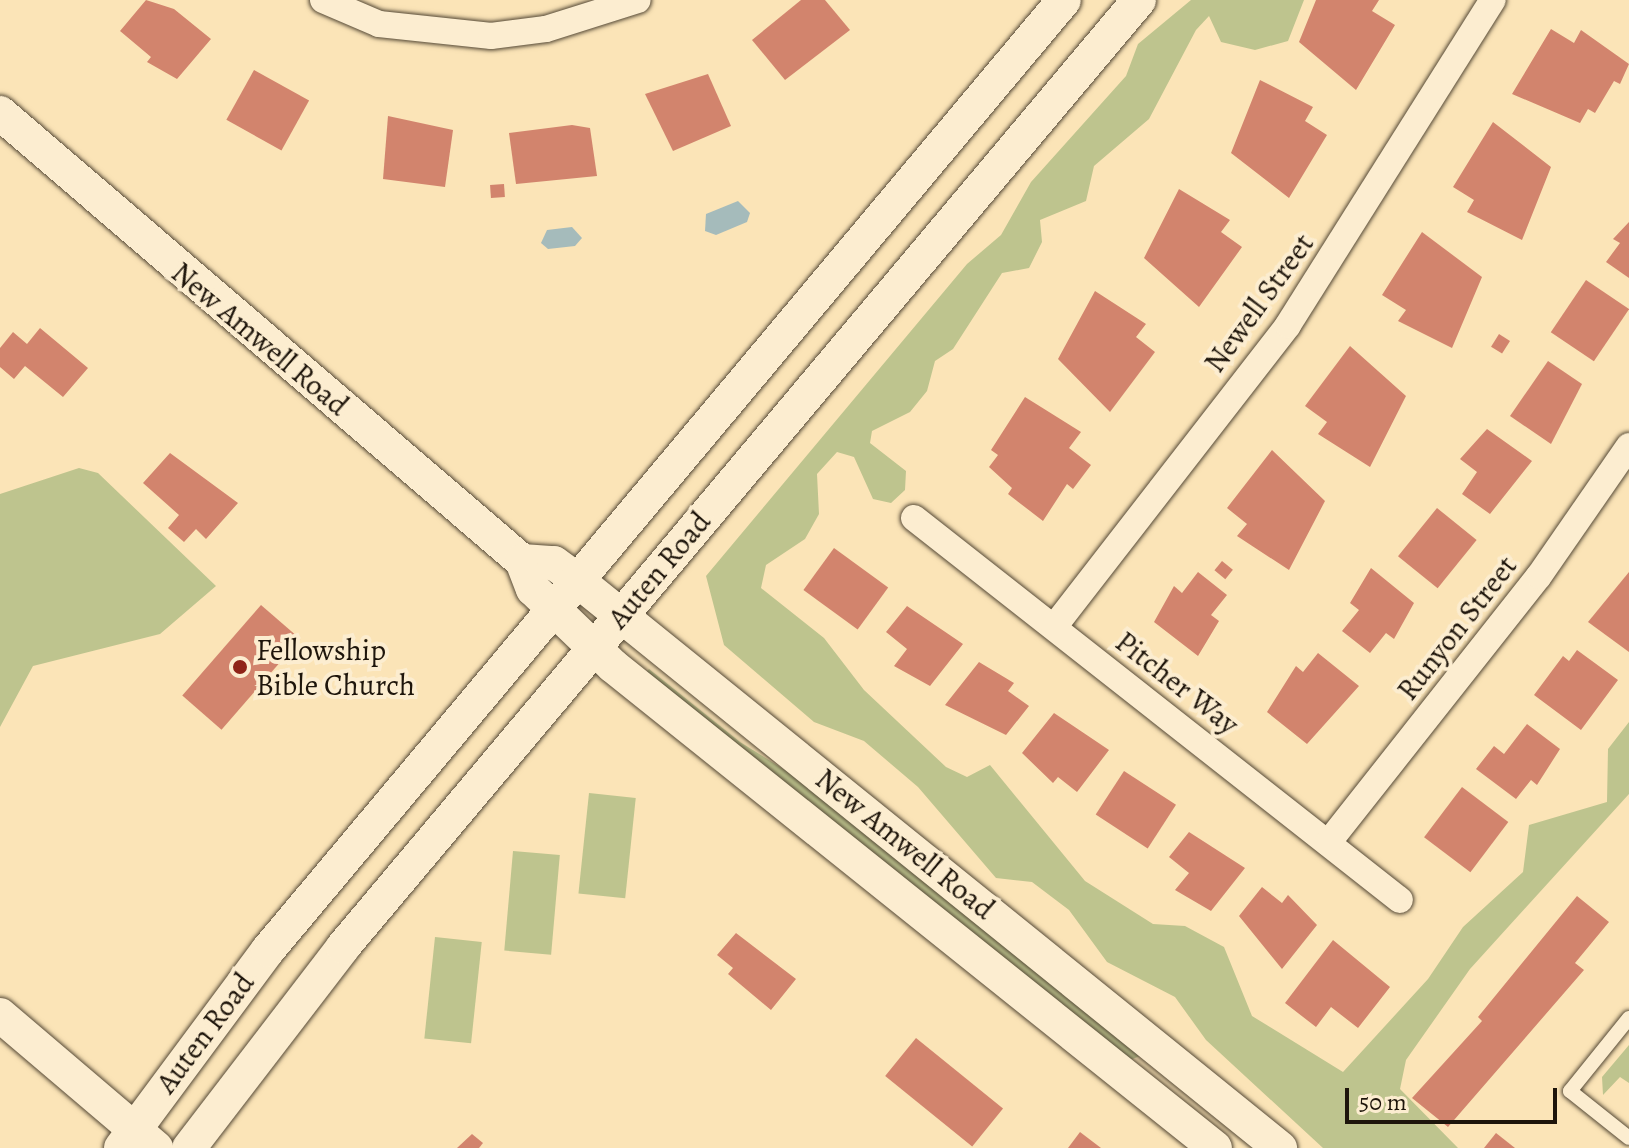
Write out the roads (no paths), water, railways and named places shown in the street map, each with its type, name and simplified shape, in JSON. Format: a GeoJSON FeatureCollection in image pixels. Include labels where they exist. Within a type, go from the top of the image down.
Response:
{"type":"FeatureCollection","features":[{"type":"Feature","properties":{"kind":"street"},"geometry":{"type":"LineString","coordinates":[[323,0],[379,24],[491,36],[598,16],[638,0]]}},
{"type":"Feature","properties":{"kind":"street","name":"Auten Road"},"geometry":{"type":"LineString","coordinates":[[137,1142],[268,950],[1064,0]]}},
{"type":"Feature","properties":{"kind":"street","name":"Auten Road"},"geometry":{"type":"LineString","coordinates":[[189,1148],[343,947],[1139,0]]}},
{"type":"Feature","properties":{"kind":"street","name":"Newell Street"},"geometry":{"type":"LineString","coordinates":[[1054,627],[1288,325],[1493,0]]}},
{"type":"Feature","properties":{"kind":"street","name":"New Amwell Road"},"geometry":{"type":"LineString","coordinates":[[0,113],[522,561],[533,589],[593,648],[1217,1148]]}},
{"type":"Feature","properties":{"kind":"street","name":"Runyon Street"},"geometry":{"type":"LineString","coordinates":[[1328,843],[1539,576],[1629,446]]}},
{"type":"Feature","properties":{"kind":"street","name":"Pitcher Way"},"geometry":{"type":"LineString","coordinates":[[914,518],[1400,900]]}},
{"type":"Feature","properties":{"kind":"street","name":"New Amwell Road"},"geometry":{"type":"LineString","coordinates":[[522,561],[554,563],[622,614],[1280,1148]]}},
{"type":"Feature","properties":{"kind":"street"},"geometry":{"type":"LineString","coordinates":[[0,1015],[137,1142]]}},
{"type":"Feature","properties":{"kind":"street"},"geometry":{"type":"LineString","coordinates":[[1217,1148],[1243,1117]]}},
{"type":"Feature","properties":{"kind":"lane"},"geometry":{"type":"LineString","coordinates":[[1629,1018],[1570,1091],[1629,1138]]}},
{"type":"Feature","properties":{"kind":"place","name":"Fellowship Bible Church"},"geometry":{"type":"Point","coordinates":[240,667]}}]}
